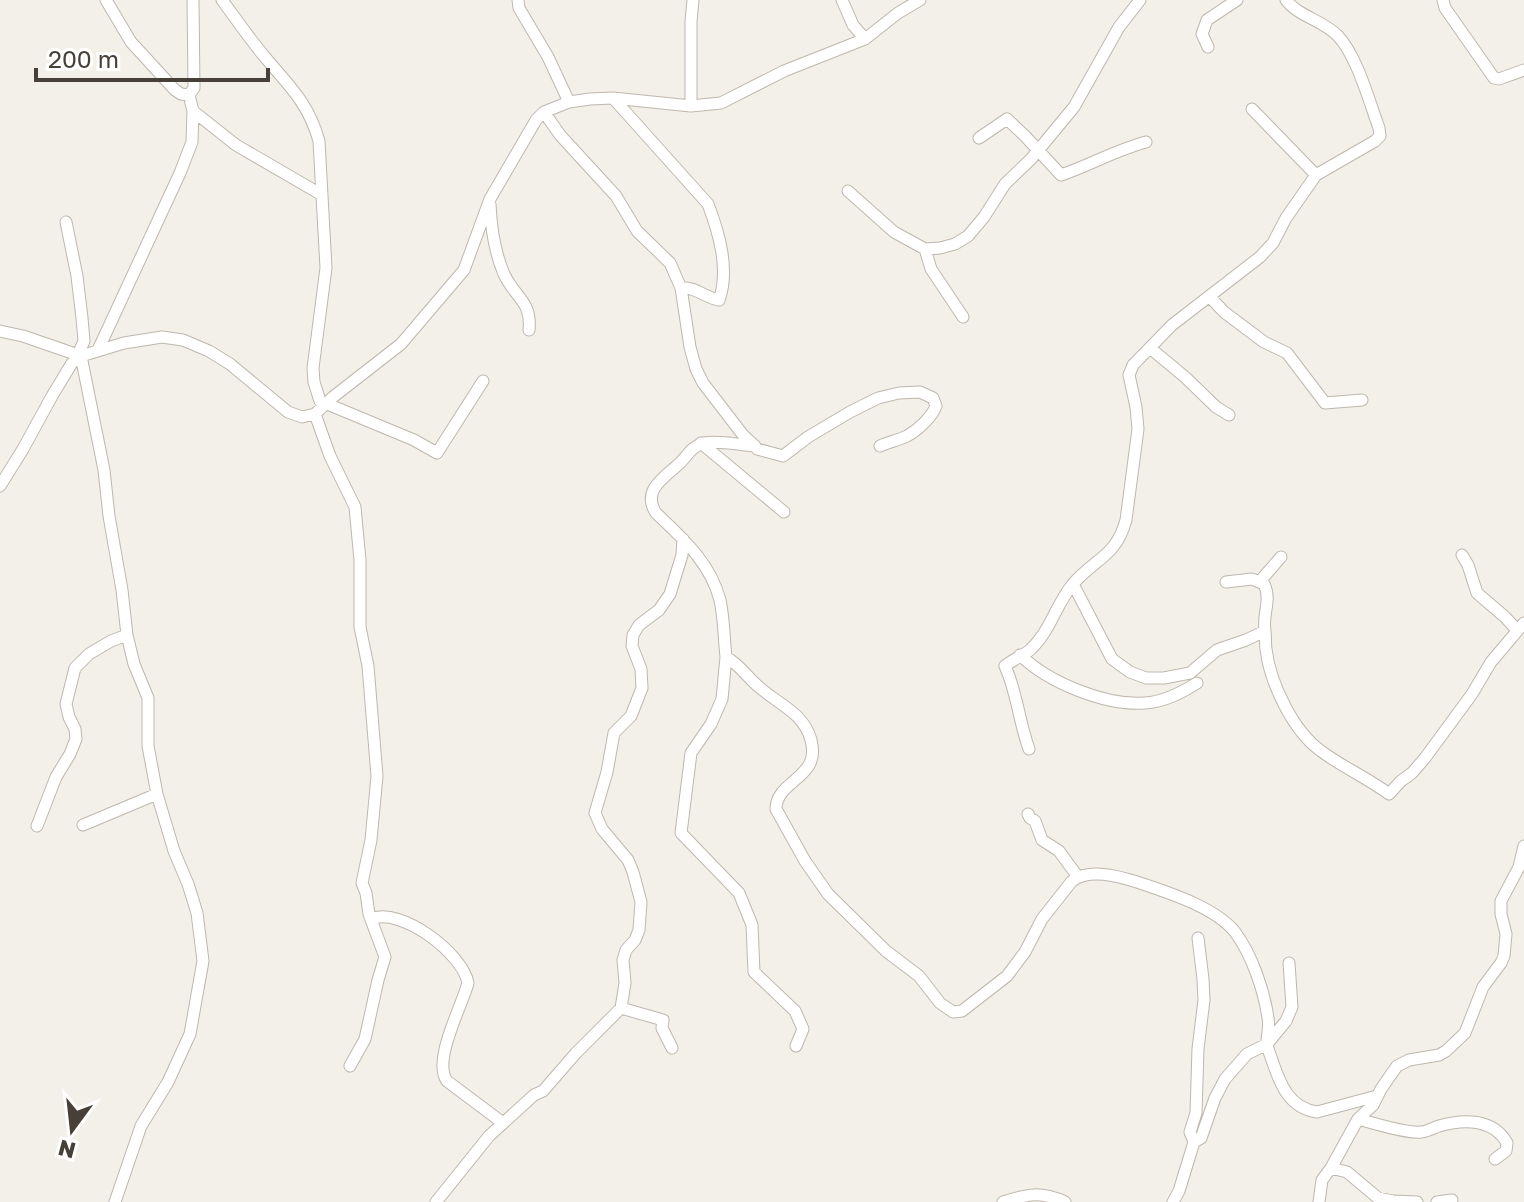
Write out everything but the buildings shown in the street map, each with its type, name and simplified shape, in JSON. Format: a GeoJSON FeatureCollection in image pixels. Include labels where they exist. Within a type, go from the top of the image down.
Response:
{"type":"FeatureCollection","features":[{"type":"Feature","properties":{"kind":"street"},"geometry":{"type":"LineString","coordinates":[[106,0],[124,33],[141,54],[175,90],[189,95]]}},
{"type":"Feature","properties":{"kind":"street"},"geometry":{"type":"LineString","coordinates":[[98,350],[192,142],[193,111],[189,95],[194,88],[193,0]]}},
{"type":"Feature","properties":{"kind":"street"},"geometry":{"type":"LineString","coordinates":[[222,0],[308,111],[319,141],[326,268],[313,368],[320,401],[414,440],[437,453],[483,381]]}},
{"type":"Feature","properties":{"kind":"street"},"geometry":{"type":"LineString","coordinates":[[518,0],[519,8],[548,57],[569,102]]}},
{"type":"Feature","properties":{"kind":"street"},"geometry":{"type":"LineString","coordinates":[[691,106],[693,0]]}},
{"type":"Feature","properties":{"kind":"street"},"geometry":{"type":"LineString","coordinates":[[842,0],[853,25],[865,39]]}},
{"type":"Feature","properties":{"kind":"street"},"geometry":{"type":"LineString","coordinates":[[0,486],[67,370],[81,356],[141,339],[162,337],[183,340],[209,351],[230,364],[288,412],[302,417],[315,414],[401,344],[464,270],[490,199],[536,120],[544,112],[569,102],[613,98],[691,106],[721,103],[784,71],[865,39],[920,0]]}},
{"type":"Feature","properties":{"kind":"street"},"geometry":{"type":"LineString","coordinates":[[848,191],[894,232],[925,249],[955,244],[968,236],[1005,184],[1031,159],[1074,107],[1119,27],[1140,0]]}},
{"type":"Feature","properties":{"kind":"street"},"geometry":{"type":"LineString","coordinates":[[1208,47],[1202,34],[1207,20],[1237,0]]}},
{"type":"Feature","properties":{"kind":"street"},"geometry":{"type":"LineString","coordinates":[[1029,749],[1012,681],[1005,666],[1037,642],[1073,584],[1092,564],[1115,547],[1123,534],[1138,429],[1129,375],[1133,365],[1172,325],[1267,250],[1316,175],[1380,136],[1350,53],[1338,36],[1293,9],[1286,0]]}},
{"type":"Feature","properties":{"kind":"street"},"geometry":{"type":"LineString","coordinates":[[1443,0],[1445,8],[1494,78],[1524,70]]}},
{"type":"Feature","properties":{"kind":"street"},"geometry":{"type":"LineString","coordinates":[[613,98],[708,204],[716,224],[722,251],[723,289],[719,300],[686,287],[681,288]]}},
{"type":"Feature","properties":{"kind":"street"},"geometry":{"type":"LineString","coordinates":[[1252,109],[1316,175]]}},
{"type":"Feature","properties":{"kind":"street"},"geometry":{"type":"LineString","coordinates":[[193,111],[236,145],[322,195]]}},
{"type":"Feature","properties":{"kind":"street"},"geometry":{"type":"LineString","coordinates":[[544,112],[560,135],[616,196],[637,231],[670,263],[681,288],[696,369],[703,383],[757,449],[783,456],[808,437],[878,398],[910,392],[920,392],[933,398],[935,411],[913,432],[880,446]]}},
{"type":"Feature","properties":{"kind":"street"},"geometry":{"type":"LineString","coordinates":[[979,138],[1007,119],[1061,175],[1146,142]]}},
{"type":"Feature","properties":{"kind":"street"},"geometry":{"type":"LineString","coordinates":[[490,199],[491,223],[500,262],[509,282],[527,306],[531,317],[529,330]]}},
{"type":"Feature","properties":{"kind":"street"},"geometry":{"type":"LineString","coordinates":[[66,222],[82,318],[84,341],[80,350],[104,470],[127,635],[134,664],[148,698],[148,746],[157,794],[197,913],[203,961],[190,1034],[168,1082],[141,1126],[115,1202]]}},
{"type":"Feature","properties":{"kind":"street"},"geometry":{"type":"LineString","coordinates":[[925,249],[931,269],[963,317]]}},
{"type":"Feature","properties":{"kind":"street"},"geometry":{"type":"LineString","coordinates":[[1210,297],[1224,312],[1264,342],[1287,353],[1325,403],[1362,400]]}},
{"type":"Feature","properties":{"kind":"street"},"geometry":{"type":"LineString","coordinates":[[0,331],[81,356]]}},
{"type":"Feature","properties":{"kind":"street"},"geometry":{"type":"LineString","coordinates":[[1150,348],[1229,415]]}},
{"type":"Feature","properties":{"kind":"street"},"geometry":{"type":"LineString","coordinates":[[315,414],[330,456],[355,507],[360,560],[360,627],[368,666],[377,776],[371,840],[362,883],[385,957],[365,1039],[350,1066]]}},
{"type":"Feature","properties":{"kind":"street"},"geometry":{"type":"LineString","coordinates":[[755,446],[701,443],[656,484],[651,493],[651,506],[699,557],[717,591],[726,657],[722,699],[711,724],[691,753],[681,833],[739,893],[752,925],[754,972],[795,1011],[803,1029],[796,1046]]}},
{"type":"Feature","properties":{"kind":"street"},"geometry":{"type":"LineString","coordinates":[[701,443],[784,512]]}},
{"type":"Feature","properties":{"kind":"street"},"geometry":{"type":"LineString","coordinates":[[436,1202],[479,1148],[534,1095],[543,1091],[621,1008],[625,983],[623,960],[640,927],[641,902],[628,860],[602,829],[595,813],[614,733],[631,716],[642,688],[641,669],[632,646],[633,635],[639,625],[659,610],[670,594],[682,555],[683,539]]}},
{"type":"Feature","properties":{"kind":"street"},"geometry":{"type":"LineString","coordinates":[[1226,582],[1252,579],[1266,587],[1265,648],[1283,700],[1301,732],[1323,753],[1389,794],[1425,758],[1472,694],[1491,662],[1520,626],[1477,593],[1462,555]]}},
{"type":"Feature","properties":{"kind":"street"},"geometry":{"type":"LineString","coordinates":[[1260,581],[1281,557]]}},
{"type":"Feature","properties":{"kind":"street"},"geometry":{"type":"LineString","coordinates":[[1073,584],[1112,659],[1130,672],[1146,678],[1190,673],[1217,650],[1265,631]]}},
{"type":"Feature","properties":{"kind":"street"},"geometry":{"type":"LineString","coordinates":[[37,826],[56,777],[76,739],[66,704],[75,668],[89,654],[127,635]]}},
{"type":"Feature","properties":{"kind":"street"},"geometry":{"type":"LineString","coordinates":[[1020,655],[1037,669],[1070,687],[1117,700],[1145,703],[1164,699],[1197,683]]}},
{"type":"Feature","properties":{"kind":"street"},"geometry":{"type":"LineString","coordinates":[[726,657],[740,666],[758,687],[796,715],[807,729],[812,746],[811,760],[802,774],[780,794],[776,804],[805,861],[828,894],[886,951],[919,976],[948,1010],[962,1011],[1007,976],[1025,952],[1042,919],[1072,881],[1087,874],[1131,880],[1161,890],[1221,919],[1239,939],[1259,982],[1269,1021],[1267,1044],[1278,1078],[1295,1102],[1309,1111],[1317,1112],[1377,1096]]}},
{"type":"Feature","properties":{"kind":"street"},"geometry":{"type":"LineString","coordinates":[[83,825],[157,794]]}},
{"type":"Feature","properties":{"kind":"street"},"geometry":{"type":"LineString","coordinates":[[1028,814],[1035,821],[1042,840],[1059,851],[1078,877]]}},
{"type":"Feature","properties":{"kind":"street"},"geometry":{"type":"LineString","coordinates":[[1319,1202],[1322,1180],[1358,1119],[1373,1105],[1397,1066],[1409,1060],[1439,1055],[1451,1048],[1465,1033],[1483,987],[1502,960],[1506,934],[1501,901],[1519,867],[1524,846]]}},
{"type":"Feature","properties":{"kind":"street"},"geometry":{"type":"LineString","coordinates":[[371,919],[379,916],[408,922],[434,940],[464,970],[468,983],[450,1033],[442,1075],[503,1123]]}},
{"type":"Feature","properties":{"kind":"street"},"geometry":{"type":"LineString","coordinates":[[1173,1202],[1194,1142],[1190,1132],[1196,1113],[1198,1049],[1204,1000],[1198,938]]}},
{"type":"Feature","properties":{"kind":"street"},"geometry":{"type":"LineString","coordinates":[[1194,1142],[1201,1138],[1225,1079],[1247,1054],[1267,1044],[1286,1021],[1292,1007],[1289,963]]}},
{"type":"Feature","properties":{"kind":"street"},"geometry":{"type":"LineString","coordinates":[[621,1008],[663,1020],[662,1028],[672,1048]]}},
{"type":"Feature","properties":{"kind":"street"},"geometry":{"type":"LineString","coordinates":[[1358,1119],[1422,1132],[1456,1121],[1480,1123],[1497,1130],[1507,1143],[1506,1151],[1495,1159]]}},
{"type":"Feature","properties":{"kind":"street"},"geometry":{"type":"LineString","coordinates":[[1331,1168],[1347,1172],[1378,1198],[1417,1202]]}},
{"type":"Feature","properties":{"kind":"street"},"geometry":{"type":"LineString","coordinates":[[1003,1202],[1047,1194],[1065,1202]]}},
{"type":"Feature","properties":{"kind":"street"},"geometry":{"type":"LineString","coordinates":[[1437,1202],[1452,1200]]}}]}
